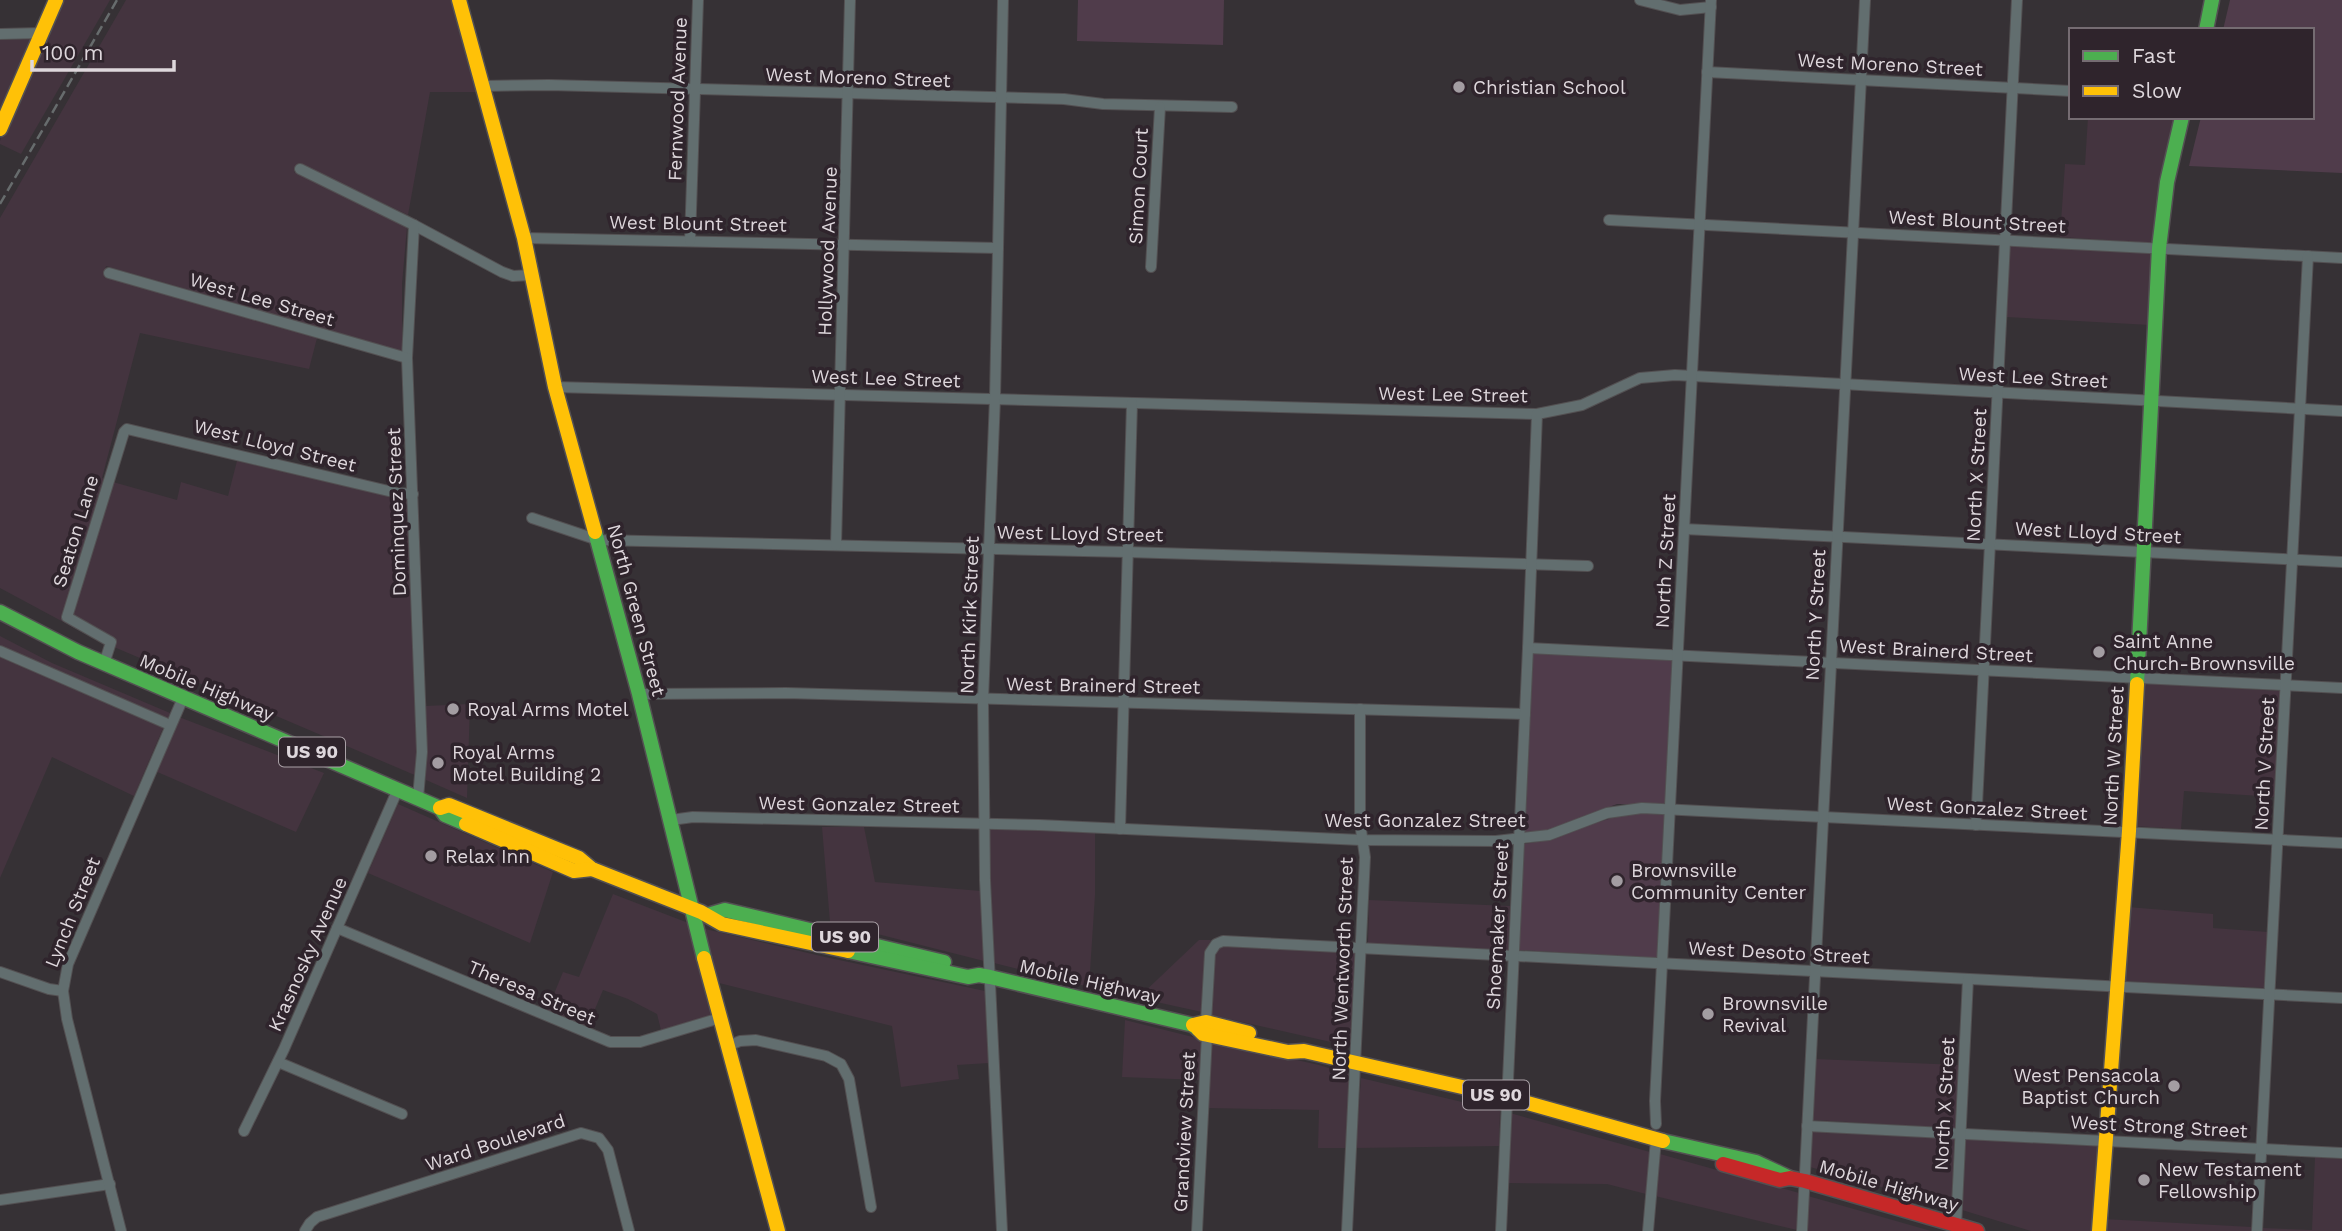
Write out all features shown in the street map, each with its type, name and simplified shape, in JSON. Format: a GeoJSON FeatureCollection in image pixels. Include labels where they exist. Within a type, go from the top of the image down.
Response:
{"type":"FeatureCollection","features":[{"type":"Feature","properties":{"kind":"main road"},"geometry":{"type":"LineString","coordinates":[[0,129],[56,0]]}},
{"type":"Feature","properties":{"kind":"main road","name":"North Green Street"},"geometry":{"type":"LineString","coordinates":[[459,0],[524,238],[555,387],[639,694],[720,1018],[778,1231]]}},
{"type":"Feature","properties":{"kind":"main road"},"geometry":{"type":"LineString","coordinates":[[2206,28],[2212,0]]}},
{"type":"Feature","properties":{"kind":"main road","name":"North W Street"},"geometry":{"type":"LineString","coordinates":[[2099,1231],[2129,831],[2159,248],[2167,182],[2182,119]]}},
{"type":"Feature","properties":{"kind":"main road","name":"Mobile Highway"},"geometry":{"type":"LineString","coordinates":[[0,612],[43,636],[104,664],[440,808],[449,805],[579,858],[592,869],[708,915],[725,909],[882,945],[970,968],[984,976],[1202,1027],[1290,1043],[1304,1051],[1656,1131],[1686,1148],[1701,1148],[1758,1163],[1784,1171],[1797,1179],[1956,1228],[1977,1231]]}},
{"type":"Feature","properties":{"kind":"street","name":"Fernwood Avenue"},"geometry":{"type":"LineString","coordinates":[[690,241],[698,0]]}},
{"type":"Feature","properties":{"kind":"street","name":"Hollywood Avenue"},"geometry":{"type":"LineString","coordinates":[[836,545],[850,0]]}},
{"type":"Feature","properties":{"kind":"street","name":"North Kirk Street"},"geometry":{"type":"LineString","coordinates":[[1002,1231],[984,976],[983,700],[995,398],[1003,0]]}},
{"type":"Feature","properties":{"kind":"street"},"geometry":{"type":"LineString","coordinates":[[1640,0],[1680,10],[1711,4]]}},
{"type":"Feature","properties":{"kind":"street","name":"North Y Street"},"geometry":{"type":"LineString","coordinates":[[1802,1231],[1797,1179],[1807,1126],[1865,0]]}},
{"type":"Feature","properties":{"kind":"street","name":"North X Street"},"geometry":{"type":"LineString","coordinates":[[1976,825],[2017,0]]}},
{"type":"Feature","properties":{"kind":"street","name":"North Z Street"},"geometry":{"type":"LineString","coordinates":[[1648,1231],[1656,1131],[1655,1101],[1711,4]]}},
{"type":"Feature","properties":{"kind":"street"},"geometry":{"type":"LineString","coordinates":[[0,34],[42,33]]}},
{"type":"Feature","properties":{"kind":"street","name":"West Moreno Street"},"geometry":{"type":"LineString","coordinates":[[1707,72],[2069,91]]}},
{"type":"Feature","properties":{"kind":"street","name":"West Moreno Street"},"geometry":{"type":"LineString","coordinates":[[482,86],[549,85],[1064,99],[1160,107],[1232,107]]}},
{"type":"Feature","properties":{"kind":"street","name":"Simon Court"},"geometry":{"type":"LineString","coordinates":[[1151,267],[1160,107]]}},
{"type":"Feature","properties":{"kind":"street"},"geometry":{"type":"LineString","coordinates":[[300,170],[414,225],[502,272],[513,276],[531,275]]}},
{"type":"Feature","properties":{"kind":"street","name":"West Blount Street"},"geometry":{"type":"LineString","coordinates":[[1609,220],[2342,258]]}},
{"type":"Feature","properties":{"kind":"street","name":"Dominquez Street"},"geometry":{"type":"LineString","coordinates":[[414,225],[407,358],[422,763],[418,798]]}},
{"type":"Feature","properties":{"kind":"street","name":"West Blount Street"},"geometry":{"type":"LineString","coordinates":[[524,238],[998,248]]}},
{"type":"Feature","properties":{"kind":"street","name":"North V Street"},"geometry":{"type":"LineString","coordinates":[[2257,1231],[2308,256]]}},
{"type":"Feature","properties":{"kind":"street","name":"West Lee Street"},"geometry":{"type":"LineString","coordinates":[[109,273],[407,358]]}},
{"type":"Feature","properties":{"kind":"street","name":"West Lee Street"},"geometry":{"type":"LineString","coordinates":[[555,387],[1536,414],[1581,405],[1640,377],[1692,376],[2342,411]]}},
{"type":"Feature","properties":{"kind":"street"},"geometry":{"type":"LineString","coordinates":[[1121,829],[1132,403]]}},
{"type":"Feature","properties":{"kind":"street","name":"Shoemaker Street"},"geometry":{"type":"LineString","coordinates":[[1500,1231],[1532,564],[1536,414]]}},
{"type":"Feature","properties":{"kind":"street","name":"West Lloyd Street"},"geometry":{"type":"LineString","coordinates":[[129,429],[397,493],[413,494]]}},
{"type":"Feature","properties":{"kind":"street","name":"Seaton Lane"},"geometry":{"type":"LineString","coordinates":[[104,664],[111,642],[67,617],[124,432],[129,429]]}},
{"type":"Feature","properties":{"kind":"street","name":"West Lloyd Street"},"geometry":{"type":"LineString","coordinates":[[532,518],[598,540],[988,548],[1588,566]]}},
{"type":"Feature","properties":{"kind":"street","name":"West Lloyd Street"},"geometry":{"type":"LineString","coordinates":[[1684,529],[2342,562]]}},
{"type":"Feature","properties":{"kind":"street","name":"West Brainerd Street"},"geometry":{"type":"LineString","coordinates":[[1528,648],[2342,688]]}},
{"type":"Feature","properties":{"kind":"street"},"geometry":{"type":"LineString","coordinates":[[0,652],[170,725]]}},
{"type":"Feature","properties":{"kind":"street","name":"West Brainerd Street"},"geometry":{"type":"LineString","coordinates":[[639,694],[786,693],[1525,714]]}},
{"type":"Feature","properties":{"kind":"street","name":"Lynch Street"},"geometry":{"type":"LineString","coordinates":[[121,1231],[68,1019],[63,980],[183,698]]}},
{"type":"Feature","properties":{"kind":"street","name":"North Wentworth Street"},"geometry":{"type":"LineString","coordinates":[[1347,1231],[1363,948],[1365,857],[1361,840],[1360,709]]}},
{"type":"Feature","properties":{"kind":"street","name":"Krasnosky Avenue"},"geometry":{"type":"LineString","coordinates":[[244,1131],[278,1062],[398,789]]}},
{"type":"Feature","properties":{"kind":"street","name":"West Gonzalez Street"},"geometry":{"type":"LineString","coordinates":[[671,820],[693,817],[984,824],[1361,840],[1496,841],[1549,835],[1618,810],[1642,808],[2342,843]]}},
{"type":"Feature","properties":{"kind":"street","name":"Theresa Street"},"geometry":{"type":"LineString","coordinates":[[337,929],[610,1042],[640,1042],[720,1018]]}},
{"type":"Feature","properties":{"kind":"street","name":"West Desoto Street"},"geometry":{"type":"LineString","coordinates":[[1216,944],[1223,941],[2342,998]]}},
{"type":"Feature","properties":{"kind":"street","name":"Grandview Street"},"geometry":{"type":"LineString","coordinates":[[1196,1231],[1202,1027],[1210,953],[1216,944]]}},
{"type":"Feature","properties":{"kind":"street"},"geometry":{"type":"LineString","coordinates":[[0,972],[49,989],[63,991]]}},
{"type":"Feature","properties":{"kind":"street","name":"North X Street"},"geometry":{"type":"LineString","coordinates":[[1956,1228],[1968,979]]}},
{"type":"Feature","properties":{"kind":"street"},"geometry":{"type":"LineString","coordinates":[[728,1046],[740,1041],[756,1040],[826,1056],[841,1064],[849,1079],[871,1207]]}},
{"type":"Feature","properties":{"kind":"street"},"geometry":{"type":"LineString","coordinates":[[278,1062],[402,1114]]}},
{"type":"Feature","properties":{"kind":"street","name":"West Strong Street"},"geometry":{"type":"LineString","coordinates":[[1807,1126],[2342,1153]]}},
{"type":"Feature","properties":{"kind":"street","name":"Ward Boulevard"},"geometry":{"type":"LineString","coordinates":[[307,1227],[317,1217],[587,1133],[599,1138],[608,1150],[629,1231]]}},
{"type":"Feature","properties":{"kind":"street"},"geometry":{"type":"LineString","coordinates":[[0,1200],[110,1184]]}},
{"type":"Feature","properties":{"kind":"shaded area"},"geometry":{"type":"Polygon","coordinates":[[[61,0],[110,0],[21,154],[0,144],[0,141],[61,0]]]}},
{"type":"Feature","properties":{"kind":"shaded area"},"geometry":{"type":"Polygon","coordinates":[[[126,0],[454,0],[477,92],[430,92],[408,215],[298,163],[294,172],[407,227],[402,284],[402,351],[106,266],[104,277],[317,338],[309,369],[140,333],[102,478],[104,479],[63,615],[95,639],[0,588],[0,218],[126,0]]]}},
{"type":"Feature","properties":{"kind":"shaded area"},"geometry":{"type":"Polygon","coordinates":[[[1078,0],[1224,0],[1223,45],[1077,41],[1078,0]]]}},
{"type":"Feature","properties":{"kind":"shaded area"},"geometry":{"type":"Polygon","coordinates":[[[2230,0],[2342,0],[2342,173],[2189,166],[2201,119],[2314,119],[2314,28],[2223,28],[2230,0]]]}},
{"type":"Feature","properties":{"kind":"shaded area"},"geometry":{"type":"Polygon","coordinates":[[[34,39],[0,117],[0,40],[34,39]]]}},
{"type":"Feature","properties":{"kind":"shaded area"},"geometry":{"type":"Polygon","coordinates":[[[2088,119],[2177,119],[2154,243],[2060,237],[2065,164],[2085,165],[2088,119]]]}},
{"type":"Feature","properties":{"kind":"shaded area"},"geometry":{"type":"Polygon","coordinates":[[[2010,246],[2154,253],[2150,325],[2006,317],[2010,246]]]}},
{"type":"Feature","properties":{"kind":"shaded area"},"geometry":{"type":"Polygon","coordinates":[[[237,461],[409,501],[417,776],[114,647],[113,637],[73,614],[113,482],[177,500],[181,482],[228,496],[237,461]]]}},
{"type":"Feature","properties":{"kind":"shaded area"},"geometry":{"type":"Polygon","coordinates":[[[0,636],[52,663],[170,713],[168,718],[0,646],[0,636]]]}},
{"type":"Feature","properties":{"kind":"shaded area"},"geometry":{"type":"Polygon","coordinates":[[[1533,653],[1673,660],[1665,804],[1617,804],[1548,830],[1523,833],[1533,653]]]}},
{"type":"Feature","properties":{"kind":"shaded area"},"geometry":{"type":"Polygon","coordinates":[[[0,657],[163,728],[134,796],[52,757],[0,878],[0,657]]]}},
{"type":"Feature","properties":{"kind":"shaded area"},"geometry":{"type":"Polygon","coordinates":[[[2142,683],[2280,691],[2275,797],[2184,791],[2181,829],[2134,826],[2142,683]]]}},
{"type":"Feature","properties":{"kind":"shaded area"},"geometry":{"type":"Polygon","coordinates":[[[470,704],[467,798],[426,780],[425,706],[470,704]]]}},
{"type":"Feature","properties":{"kind":"shaded area"},"geometry":{"type":"Polygon","coordinates":[[[179,717],[324,773],[296,832],[155,771],[179,717]]]}},
{"type":"Feature","properties":{"kind":"shaded area"},"geometry":{"type":"Polygon","coordinates":[[[398,804],[553,872],[530,943],[368,873],[398,804]]]}},
{"type":"Feature","properties":{"kind":"shaded area"},"geometry":{"type":"Polygon","coordinates":[[[1642,813],[1665,815],[1658,958],[1518,950],[1523,844],[1553,838],[1612,818],[1642,813]]]}},
{"type":"Feature","properties":{"kind":"shaded area"},"geometry":{"type":"Polygon","coordinates":[[[822,827],[864,827],[875,882],[981,891],[984,961],[830,922],[822,827]]]}},
{"type":"Feature","properties":{"kind":"shaded area"},"geometry":{"type":"Polygon","coordinates":[[[989,829],[1095,833],[1095,895],[1089,987],[994,963],[989,829]]]}},
{"type":"Feature","properties":{"kind":"shaded area"},"geometry":{"type":"Polygon","coordinates":[[[613,894],[691,924],[714,1014],[661,1030],[657,1014],[603,990],[587,1028],[547,1011],[563,972],[579,977],[613,894]]]}},
{"type":"Feature","properties":{"kind":"shaded area"},"geometry":{"type":"Polygon","coordinates":[[[1369,900],[1510,906],[1508,950],[1368,943],[1369,900]]]}},
{"type":"Feature","properties":{"kind":"shaded area"},"geometry":{"type":"Polygon","coordinates":[[[2128,907],[2213,914],[2213,928],[2268,932],[2266,988],[2123,981],[2128,907]]]}},
{"type":"Feature","properties":{"kind":"shaded area"},"geometry":{"type":"Polygon","coordinates":[[[701,928],[985,991],[989,1063],[957,1065],[959,1079],[901,1087],[892,1026],[715,982],[701,928]]]}},
{"type":"Feature","properties":{"kind":"shaded area"},"geometry":{"type":"Polygon","coordinates":[[[1199,940],[1211,940],[1205,953],[1202,1012],[1138,998],[1199,940]]]}},
{"type":"Feature","properties":{"kind":"shaded area"},"geometry":{"type":"Polygon","coordinates":[[[1224,946],[1358,953],[1353,1047],[1211,1015],[1215,955],[1219,948],[1224,946]]]}},
{"type":"Feature","properties":{"kind":"shaded area"},"geometry":{"type":"Polygon","coordinates":[[[1125,1020],[1201,1039],[1200,1080],[1122,1077],[1125,1020]]]}},
{"type":"Feature","properties":{"kind":"shaded area"},"geometry":{"type":"Polygon","coordinates":[[[1211,1041],[1319,1065],[1351,1075],[1347,1148],[1318,1148],[1319,1110],[1208,1108],[1211,1041]]]}},
{"type":"Feature","properties":{"kind":"shaded area"},"geometry":{"type":"Polygon","coordinates":[[[1815,1059],[1959,1065],[1956,1128],[1812,1120],[1815,1059]]]}},
{"type":"Feature","properties":{"kind":"shaded area"},"geometry":{"type":"Polygon","coordinates":[[[1361,1078],[1500,1111],[1499,1146],[1356,1148],[1361,1078]]]}},
{"type":"Feature","properties":{"kind":"shaded area"},"geometry":{"type":"Polygon","coordinates":[[[1510,1113],[1650,1152],[1646,1194],[1607,1184],[1507,1183],[1510,1113]]]}},
{"type":"Feature","properties":{"kind":"shaded area"},"geometry":{"type":"Polygon","coordinates":[[[1812,1131],[1955,1139],[1952,1207],[1810,1167],[1812,1131]]]}},
{"type":"Feature","properties":{"kind":"shaded area"},"geometry":{"type":"Polygon","coordinates":[[[1965,1139],[2099,1146],[2094,1231],[2031,1231],[1962,1210],[1965,1139]]]}},
{"type":"Feature","properties":{"kind":"shaded area"},"geometry":{"type":"Polygon","coordinates":[[[1660,1154],[1799,1193],[1797,1230],[1655,1196],[1660,1154]]]}},
{"type":"Feature","properties":{"kind":"shaded area"},"geometry":{"type":"Polygon","coordinates":[[[2315,1157],[2342,1159],[2342,1231],[2262,1231],[2262,1228],[2312,1230],[2315,1157]]]}},
{"type":"Feature","properties":{"kind":"shaded area"},"geometry":{"type":"Polygon","coordinates":[[[1808,1196],[1868,1213],[1931,1231],[1806,1231],[1808,1196]]]}},
{"type":"Feature","properties":{"kind":"shaded area"},"geometry":{"type":"Polygon","coordinates":[[[2104,1219],[2252,1227],[2252,1231],[2104,1231],[2104,1219]]]}},
{"type":"Feature","properties":{"kind":"railway"},"geometry":{"type":"LineString","coordinates":[[0,204],[117,0]]}},
{"type":"Feature","properties":{"kind":"traffic: fast"},"geometry":{"type":"LineString","coordinates":[[2206,28],[2212,0]]}},
{"type":"Feature","properties":{"kind":"traffic: fast"},"geometry":{"type":"LineString","coordinates":[[2137,684],[2159,248],[2167,182],[2182,119]]}},
{"type":"Feature","properties":{"kind":"traffic: fast"},"geometry":{"type":"LineString","coordinates":[[595,532],[639,694],[704,958]]}},
{"type":"Feature","properties":{"kind":"traffic: fast"},"geometry":{"type":"LineString","coordinates":[[0,612],[78,652],[440,808],[445,815],[466,824]]}},
{"type":"Feature","properties":{"kind":"traffic: fast"},"geometry":{"type":"LineString","coordinates":[[708,915],[725,910],[944,962]]}},
{"type":"Feature","properties":{"kind":"traffic: fast"},"geometry":{"type":"LineString","coordinates":[[848,951],[968,977],[990,977],[1193,1025],[1198,1029]]}},
{"type":"Feature","properties":{"kind":"traffic: fast"},"geometry":{"type":"LineString","coordinates":[[1663,1141],[1756,1162],[1790,1178]]}},
{"type":"Feature","properties":{"kind":"traffic: slow"},"geometry":{"type":"LineString","coordinates":[[0,129],[56,0]]}},
{"type":"Feature","properties":{"kind":"traffic: slow"},"geometry":{"type":"LineString","coordinates":[[459,0],[524,238],[555,387],[595,532]]}},
{"type":"Feature","properties":{"kind":"traffic: slow"},"geometry":{"type":"LineString","coordinates":[[2099,1231],[2129,831],[2137,684]]}},
{"type":"Feature","properties":{"kind":"traffic: slow"},"geometry":{"type":"LineString","coordinates":[[440,808],[449,805],[579,858],[592,869],[701,912],[722,924],[848,951]]}},
{"type":"Feature","properties":{"kind":"traffic: slow"},"geometry":{"type":"LineString","coordinates":[[466,824],[574,871],[592,869]]}},
{"type":"Feature","properties":{"kind":"traffic: slow"},"geometry":{"type":"LineString","coordinates":[[704,958],[778,1231]]}},
{"type":"Feature","properties":{"kind":"traffic: slow"},"geometry":{"type":"LineString","coordinates":[[1193,1025],[1206,1022],[1249,1033]]}},
{"type":"Feature","properties":{"kind":"traffic: slow"},"geometry":{"type":"LineString","coordinates":[[1198,1029],[1203,1034],[1288,1052],[1304,1051],[1506,1097],[1663,1141]]}},
{"type":"Feature","properties":{"kind":"traffic: jam"},"geometry":{"type":"LineString","coordinates":[[1723,1164],[1780,1180],[1790,1178],[1805,1181],[1977,1231]]}},
{"type":"Feature","properties":{"kind":"place","name":"Christian School"},"geometry":{"type":"Point","coordinates":[1459,87]}},
{"type":"Feature","properties":{"kind":"place","name":"Saint Anne Church-Brownsville"},"geometry":{"type":"Point","coordinates":[2099,652]}},
{"type":"Feature","properties":{"kind":"place","name":"Royal Arms Motel"},"geometry":{"type":"Point","coordinates":[453,709]}},
{"type":"Feature","properties":{"kind":"place","name":"Royal Arms Motel Building 2"},"geometry":{"type":"Point","coordinates":[438,763]}},
{"type":"Feature","properties":{"kind":"place","name":"Relax Inn"},"geometry":{"type":"Point","coordinates":[431,856]}},
{"type":"Feature","properties":{"kind":"place","name":"Brownsville Community Center"},"geometry":{"type":"Point","coordinates":[1617,881]}},
{"type":"Feature","properties":{"kind":"place","name":"Brownsville Revival"},"geometry":{"type":"Point","coordinates":[1708,1014]}},
{"type":"Feature","properties":{"kind":"place","name":"West Pensacola Baptist Church"},"geometry":{"type":"Point","coordinates":[2174,1086]}},
{"type":"Feature","properties":{"kind":"place","name":"New Testament Fellowship"},"geometry":{"type":"Point","coordinates":[2144,1180]}}]}
